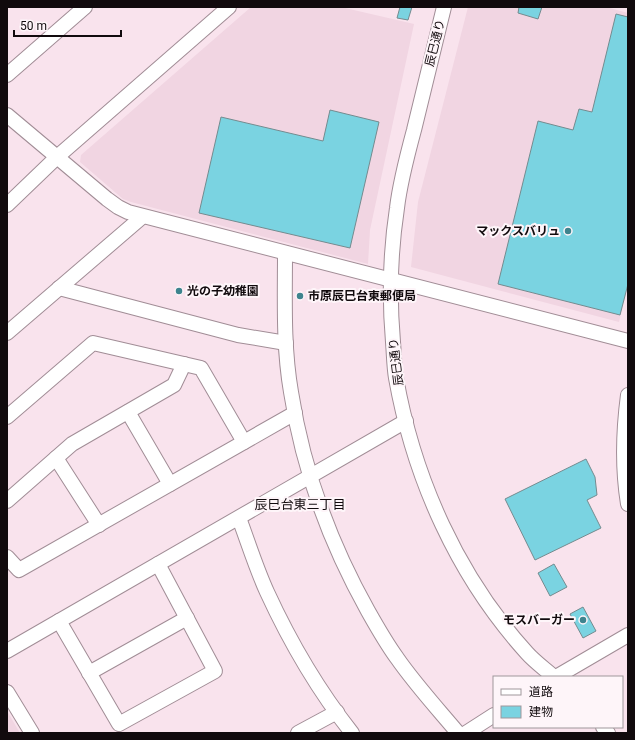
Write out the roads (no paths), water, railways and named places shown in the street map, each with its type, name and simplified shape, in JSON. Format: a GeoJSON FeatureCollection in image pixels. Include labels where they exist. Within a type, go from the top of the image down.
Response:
{"type":"FeatureCollection","features":[{"type":"Feature","properties":{"kind":"street"},"geometry":{"type":"LineString","coordinates":[[7,75],[85,7]]}},
{"type":"Feature","properties":{"kind":"street","name":"辰巳通り"},"geometry":{"type":"LineString","coordinates":[[444,7],[400,191],[393,240],[390,280],[396,377],[416,458],[428,493],[463,565],[500,620],[528,654],[554,676]]}},
{"type":"Feature","properties":{"kind":"street"},"geometry":{"type":"LineString","coordinates":[[7,205],[57,157],[225,8]]}},
{"type":"Feature","properties":{"kind":"street"},"geometry":{"type":"LineString","coordinates":[[7,114],[118,207],[128,212],[142,217],[628,341]]}},
{"type":"Feature","properties":{"kind":"street"},"geometry":{"type":"LineString","coordinates":[[7,333],[142,217]]}},
{"type":"Feature","properties":{"kind":"street"},"geometry":{"type":"LineString","coordinates":[[285,253],[286,343],[290,391],[310,477],[325,520],[340,557],[380,631],[397,658],[458,733]]}},
{"type":"Feature","properties":{"kind":"street"},"geometry":{"type":"LineString","coordinates":[[59,288],[238,335],[286,343]]}},
{"type":"Feature","properties":{"kind":"street"},"geometry":{"type":"LineString","coordinates":[[7,417],[93,343],[201,368],[244,442]]}},
{"type":"Feature","properties":{"kind":"street"},"geometry":{"type":"LineString","coordinates":[[7,501],[72,444],[174,385],[184,364]]}},
{"type":"Feature","properties":{"kind":"street"},"geometry":{"type":"LineString","coordinates":[[628,395],[624,420],[623,448],[628,504]]}},
{"type":"Feature","properties":{"kind":"street"},"geometry":{"type":"LineString","coordinates":[[128,412],[170,484]]}},
{"type":"Feature","properties":{"kind":"street"},"geometry":{"type":"LineString","coordinates":[[7,557],[19,570],[295,413]]}},
{"type":"Feature","properties":{"kind":"street"},"geometry":{"type":"LineString","coordinates":[[7,651],[406,421]]}},
{"type":"Feature","properties":{"kind":"street"},"geometry":{"type":"LineString","coordinates":[[56,458],[99,525]]}},
{"type":"Feature","properties":{"kind":"street"},"geometry":{"type":"LineString","coordinates":[[239,518],[267,591],[284,627],[315,681],[352,733]]}},
{"type":"Feature","properties":{"kind":"street"},"geometry":{"type":"LineString","coordinates":[[59,621],[119,724],[216,671],[158,564]]}},
{"type":"Feature","properties":{"kind":"street"},"geometry":{"type":"LineString","coordinates":[[89,673],[187,618]]}},
{"type":"Feature","properties":{"kind":"street"},"geometry":{"type":"LineString","coordinates":[[557,676],[628,635]]}},
{"type":"Feature","properties":{"kind":"street"},"geometry":{"type":"LineString","coordinates":[[7,692],[32,733]]}},
{"type":"Feature","properties":{"kind":"street"},"geometry":{"type":"LineString","coordinates":[[298,733],[337,712]]}},
{"type":"Feature","properties":{"kind":"street"},"geometry":{"type":"LineString","coordinates":[[466,733],[493,717]]}},
{"type":"Feature","properties":{"kind":"place","name":"マックスバリュ"},"geometry":{"type":"Point","coordinates":[568,231]}},
{"type":"Feature","properties":{"kind":"place","name":"光の子幼稚園"},"geometry":{"type":"Point","coordinates":[179,291]}},
{"type":"Feature","properties":{"kind":"place","name":"市原辰巳台東郵便局"},"geometry":{"type":"Point","coordinates":[300,296]}},
{"type":"Feature","properties":{"kind":"place","name":"モスバーガー"},"geometry":{"type":"Point","coordinates":[583,620]}},
{"type":"Feature","properties":{"kind":"district","name":"辰巳台東三丁目"},"geometry":{"type":"Point","coordinates":[300,504]}}]}
